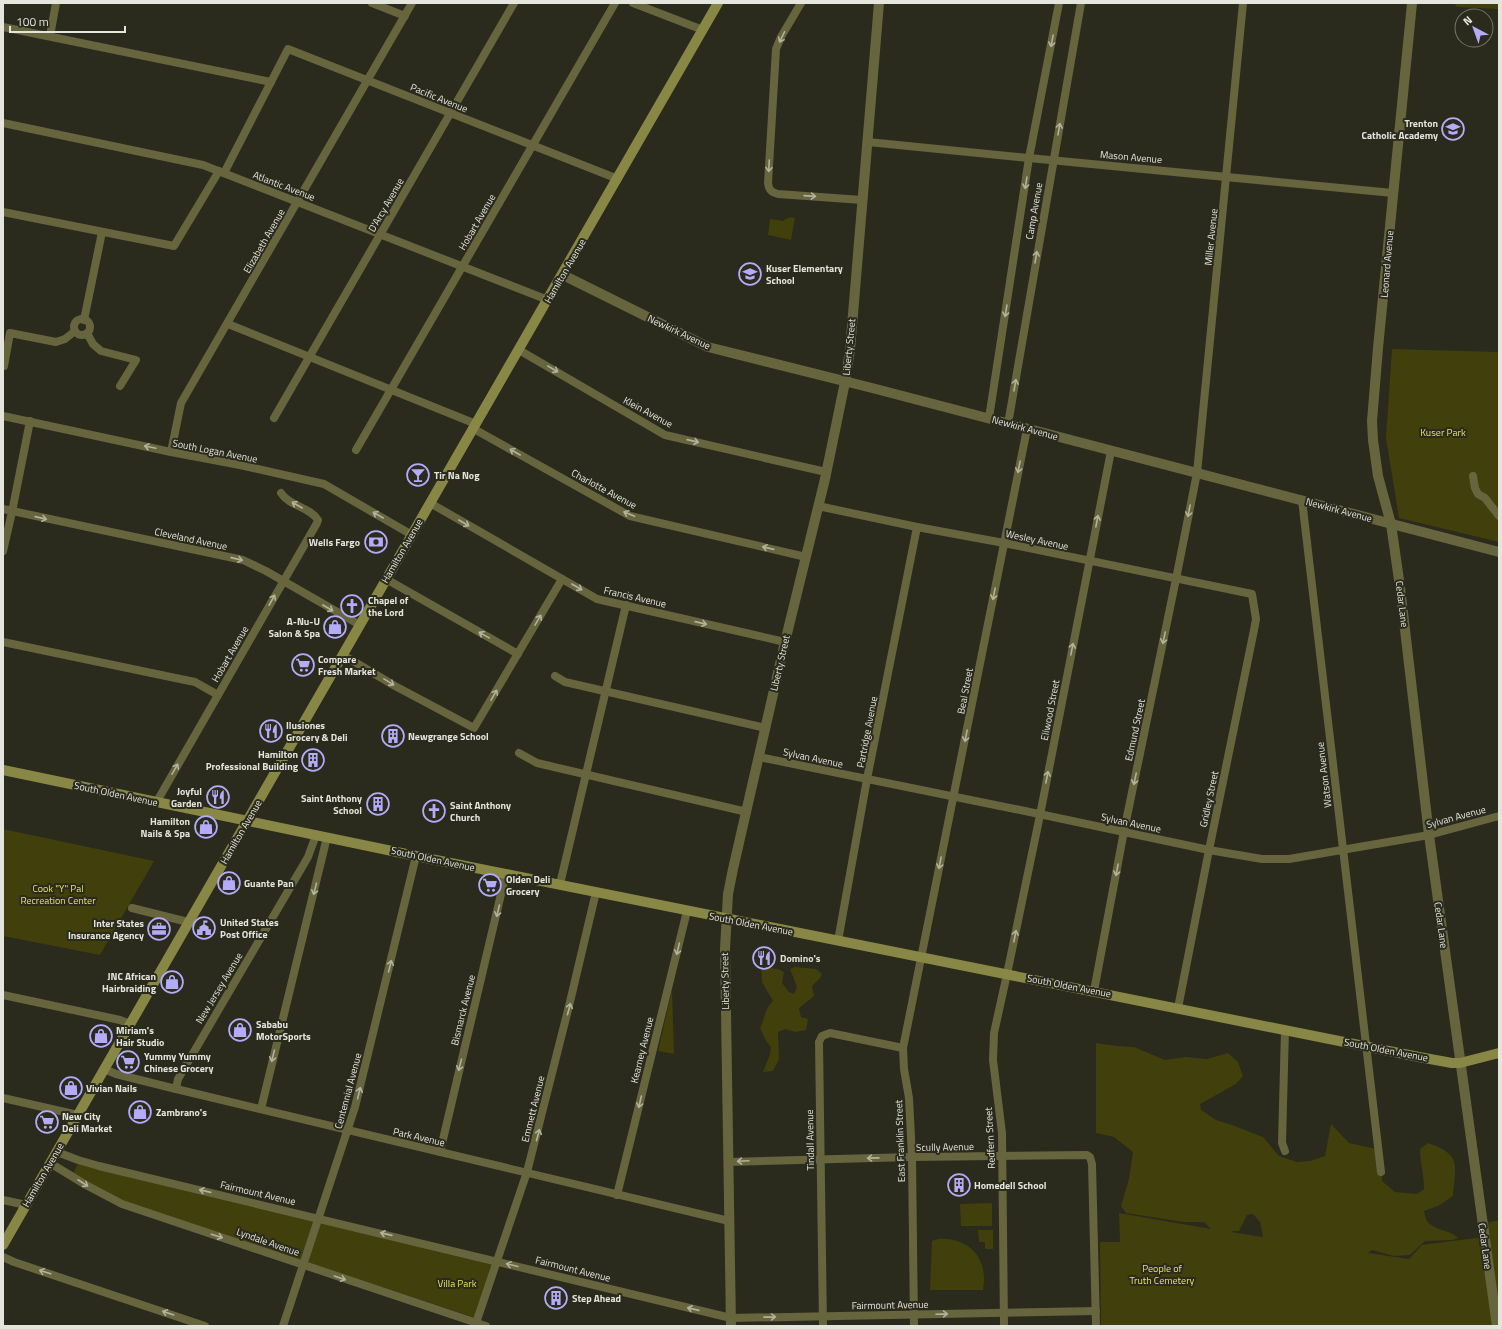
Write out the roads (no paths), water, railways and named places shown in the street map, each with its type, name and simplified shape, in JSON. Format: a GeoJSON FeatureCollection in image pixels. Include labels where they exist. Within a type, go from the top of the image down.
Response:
{"type":"FeatureCollection","features":[{"type":"Feature","properties":{"kind":"main road","name":"Hamilton Avenue"},"geometry":{"type":"LineString","coordinates":[[3,1246],[188,922],[248,821],[386,579],[563,275],[718,3]]}},
{"type":"Feature","properties":{"kind":"main road","name":"South Olden Avenue"},"geometry":{"type":"LineString","coordinates":[[3,770],[156,803],[506,873],[726,919],[1094,991],[1367,1047],[1452,1063],[1460,1063],[1499,1053]]}},
{"type":"Feature","properties":{"kind":"street"},"geometry":{"type":"LineString","coordinates":[[50,36],[56,3]]}},
{"type":"Feature","properties":{"kind":"street"},"geometry":{"type":"LineString","coordinates":[[372,3],[405,16]]}},
{"type":"Feature","properties":{"kind":"street","name":"Elizabeth Avenue"},"geometry":{"type":"LineString","coordinates":[[171,452],[181,403],[412,3]]}},
{"type":"Feature","properties":{"kind":"street","name":"D'Arcy Avenue"},"geometry":{"type":"LineString","coordinates":[[274,418],[514,3]]}},
{"type":"Feature","properties":{"kind":"street","name":"Hobart Avenue"},"geometry":{"type":"LineString","coordinates":[[356,450],[615,3]]}},
{"type":"Feature","properties":{"kind":"street"},"geometry":{"type":"LineString","coordinates":[[633,3],[703,30]]}},
{"type":"Feature","properties":{"kind":"street"},"geometry":{"type":"LineString","coordinates":[[801,3],[781,37],[776,49],[768,184],[771,192],[778,194],[862,200]]}},
{"type":"Feature","properties":{"kind":"street","name":"Liberty Street"},"geometry":{"type":"LineString","coordinates":[[731,1322],[725,949],[728,894],[785,642],[826,472],[845,382],[850,350],[880,3]]}},
{"type":"Feature","properties":{"kind":"street","name":"Camp Avenue"},"geometry":{"type":"LineString","coordinates":[[989,418],[1029,158],[1059,3]]}},
{"type":"Feature","properties":{"kind":"street","name":"Camp Avenue"},"geometry":{"type":"LineString","coordinates":[[1008,424],[1081,3]]}},
{"type":"Feature","properties":{"kind":"street","name":"Miller Avenue"},"geometry":{"type":"LineString","coordinates":[[1197,473],[1243,3]]}},
{"type":"Feature","properties":{"kind":"street","name":"Leonard Avenue"},"geometry":{"type":"LineString","coordinates":[[1391,524],[1378,476],[1374,454],[1372,421],[1412,3]]}},
{"type":"Feature","properties":{"kind":"street"},"geometry":{"type":"LineString","coordinates":[[3,27],[271,82],[222,172],[174,246],[3,212]]}},
{"type":"Feature","properties":{"kind":"street","name":"Pacific Avenue"},"geometry":{"type":"LineString","coordinates":[[271,82],[288,49],[618,179]]}},
{"type":"Feature","properties":{"kind":"street","name":"Atlantic Avenue"},"geometry":{"type":"LineString","coordinates":[[3,123],[203,166],[222,172],[548,300]]}},
{"type":"Feature","properties":{"kind":"street","name":"Mason Avenue"},"geometry":{"type":"LineString","coordinates":[[868,142],[1393,193]]}},
{"type":"Feature","properties":{"kind":"street"},"geometry":{"type":"LineString","coordinates":[[84,320],[102,232]]}},
{"type":"Feature","properties":{"kind":"street","name":"Newkirk Avenue"},"geometry":{"type":"LineString","coordinates":[[563,275],[708,348],[989,418],[1499,552]]}},
{"type":"Feature","properties":{"kind":"street"},"geometry":{"type":"LineString","coordinates":[[80,319],[88,322],[90,326],[87,333],[82,335],[75,331],[74,326],[80,319]]}},
{"type":"Feature","properties":{"kind":"street","name":"Charlotte Avenue"},"geometry":{"type":"LineString","coordinates":[[228,324],[475,426],[630,516],[806,557]]}},
{"type":"Feature","properties":{"kind":"street"},"geometry":{"type":"LineString","coordinates":[[4,366],[10,333],[56,342],[65,339],[75,331]]}},
{"type":"Feature","properties":{"kind":"street"},"geometry":{"type":"LineString","coordinates":[[87,333],[93,344],[101,351],[136,360],[120,386]]}},
{"type":"Feature","properties":{"kind":"street","name":"Klein Avenue"},"geometry":{"type":"LineString","coordinates":[[519,350],[665,434],[826,472]]}},
{"type":"Feature","properties":{"kind":"street","name":"South Logan Avenue"},"geometry":{"type":"LineString","coordinates":[[3,416],[324,484],[412,535]]}},
{"type":"Feature","properties":{"kind":"street"},"geometry":{"type":"LineString","coordinates":[[3,551],[30,421]]}},
{"type":"Feature","properties":{"kind":"street","name":"Beal Street"},"geometry":{"type":"LineString","coordinates":[[921,957],[1027,429]]}},
{"type":"Feature","properties":{"kind":"street","name":"Ellwood Street"},"geometry":{"type":"LineString","coordinates":[[1008,974],[1111,450]]}},
{"type":"Feature","properties":{"kind":"street","name":"Edmund Street"},"geometry":{"type":"LineString","coordinates":[[1094,991],[1124,831],[1197,473]]}},
{"type":"Feature","properties":{"kind":"street"},"geometry":{"type":"LineString","coordinates":[[1473,476],[1475,488],[1478,494],[1485,498],[1499,516]]}},
{"type":"Feature","properties":{"kind":"street","name":"Hobart Avenue"},"geometry":{"type":"LineString","coordinates":[[156,803],[317,523],[318,520],[314,516],[289,501],[281,492]]}},
{"type":"Feature","properties":{"kind":"street","name":"Watson Avenue"},"geometry":{"type":"LineString","coordinates":[[1302,500],[1381,1172]]}},
{"type":"Feature","properties":{"kind":"street","name":"Francis Avenue"},"geometry":{"type":"LineString","coordinates":[[430,503],[597,599],[785,642]]}},
{"type":"Feature","properties":{"kind":"street","name":"Wesley Avenue"},"geometry":{"type":"LineString","coordinates":[[818,506],[1252,594]]}},
{"type":"Feature","properties":{"kind":"street","name":"Cleveland Avenue"},"geometry":{"type":"LineString","coordinates":[[3,510],[243,560],[360,625]]}},
{"type":"Feature","properties":{"kind":"street","name":"Cedar Lane"},"geometry":{"type":"LineString","coordinates":[[1391,524],[1429,835],[1497,1326]]}},
{"type":"Feature","properties":{"kind":"street","name":"Partridge Avenue"},"geometry":{"type":"LineString","coordinates":[[838,941],[867,779],[917,527]]}},
{"type":"Feature","properties":{"kind":"street"},"geometry":{"type":"LineString","coordinates":[[386,579],[518,654]]}},
{"type":"Feature","properties":{"kind":"street"},"geometry":{"type":"LineString","coordinates":[[343,655],[395,686],[474,728],[562,579]]}},
{"type":"Feature","properties":{"kind":"street","name":"Gridley Street"},"geometry":{"type":"LineString","coordinates":[[1178,1008],[1256,619],[1252,594]]}},
{"type":"Feature","properties":{"kind":"street"},"geometry":{"type":"LineString","coordinates":[[560,884],[626,605]]}},
{"type":"Feature","properties":{"kind":"street"},"geometry":{"type":"LineString","coordinates":[[3,642],[195,682],[218,695]]}},
{"type":"Feature","properties":{"kind":"street"},"geometry":{"type":"LineString","coordinates":[[555,676],[562,681],[766,728]]}},
{"type":"Feature","properties":{"kind":"street"},"geometry":{"type":"LineString","coordinates":[[519,753],[537,763],[747,812]]}},
{"type":"Feature","properties":{"kind":"street","name":"Sylvan Avenue"},"geometry":{"type":"LineString","coordinates":[[759,757],[1124,831],[1209,850],[1262,859],[1276,860],[1429,835],[1499,816]]}},
{"type":"Feature","properties":{"kind":"street","name":"New Jersey Avenue"},"geometry":{"type":"LineString","coordinates":[[176,1089],[178,1079],[312,849],[316,835]]}},
{"type":"Feature","properties":{"kind":"street"},"geometry":{"type":"LineString","coordinates":[[261,1109],[327,837]]}},
{"type":"Feature","properties":{"kind":"street","name":"Centennial Avenue"},"geometry":{"type":"LineString","coordinates":[[284,1326],[349,1130],[416,856]]}},
{"type":"Feature","properties":{"kind":"street"},"geometry":{"type":"LineString","coordinates":[[304,863],[312,865],[318,874]]}},
{"type":"Feature","properties":{"kind":"street","name":"Bismarck Avenue"},"geometry":{"type":"LineString","coordinates":[[440,1152],[506,873]]}},
{"type":"Feature","properties":{"kind":"street","name":"Emmett Avenue"},"geometry":{"type":"LineString","coordinates":[[476,1324],[527,1172],[596,892]]}},
{"type":"Feature","properties":{"kind":"street"},"geometry":{"type":"LineString","coordinates":[[132,908],[188,922]]}},
{"type":"Feature","properties":{"kind":"street","name":"Kearney Avenue"},"geometry":{"type":"LineString","coordinates":[[617,1195],[687,911]]}},
{"type":"Feature","properties":{"kind":"street","name":"East Franklin Street"},"geometry":{"type":"LineString","coordinates":[[914,1326],[912,1157],[909,1098],[904,1069],[903,1048],[921,957]]}},
{"type":"Feature","properties":{"kind":"street","name":"Redfern Street"},"geometry":{"type":"LineString","coordinates":[[1004,1326],[1002,1133],[993,1060],[993,1047],[994,1033],[1008,974]]}},
{"type":"Feature","properties":{"kind":"street"},"geometry":{"type":"LineString","coordinates":[[3,995],[120,1020],[130,1024]]}},
{"type":"Feature","properties":{"kind":"street"},"geometry":{"type":"LineString","coordinates":[[1285,1030],[1282,1143],[1285,1151]]}},
{"type":"Feature","properties":{"kind":"street","name":"Tindall Avenue"},"geometry":{"type":"LineString","coordinates":[[823,1326],[819,1042],[822,1036],[830,1034],[903,1048]]}},
{"type":"Feature","properties":{"kind":"street","name":"Park Avenue"},"geometry":{"type":"LineString","coordinates":[[104,1069],[116,1074],[176,1089],[527,1172],[729,1222]]}},
{"type":"Feature","properties":{"kind":"street"},"geometry":{"type":"LineString","coordinates":[[3,1098],[78,1115]]}},
{"type":"Feature","properties":{"kind":"street","name":"Fairmount Avenue"},"geometry":{"type":"LineString","coordinates":[[57,1152],[87,1163],[497,1261],[731,1322],[823,1316],[1096,1311]]}},
{"type":"Feature","properties":{"kind":"street","name":"Scully Avenue"},"geometry":{"type":"LineString","coordinates":[[728,1162],[912,1157],[1084,1155],[1090,1157],[1092,1164],[1096,1311]]}},
{"type":"Feature","properties":{"kind":"street","name":"Lyndale Avenue"},"geometry":{"type":"LineString","coordinates":[[50,1163],[122,1204],[476,1324],[486,1326]]}},
{"type":"Feature","properties":{"kind":"street"},"geometry":{"type":"LineString","coordinates":[[3,1200],[26,1205]]}},
{"type":"Feature","properties":{"kind":"street"},"geometry":{"type":"LineString","coordinates":[[3,1257],[205,1326]]}},
{"type":"Feature","properties":{"kind":"street"},"geometry":{"type":"LineString","coordinates":[[1096,1311],[1096,1326]]}},
{"type":"Feature","properties":{"kind":"place","name":"Trenton Catholic Academy"},"geometry":{"type":"Point","coordinates":[1453,129]}},
{"type":"Feature","properties":{"kind":"place","name":"Kuser Elementary School"},"geometry":{"type":"Point","coordinates":[750,274]}},
{"type":"Feature","properties":{"kind":"place","name":"Tir Na Nog"},"geometry":{"type":"Point","coordinates":[418,475]}},
{"type":"Feature","properties":{"kind":"place","name":"Wells Fargo"},"geometry":{"type":"Point","coordinates":[376,542]}},
{"type":"Feature","properties":{"kind":"place","name":"Chapel of the Lord"},"geometry":{"type":"Point","coordinates":[352,606]}},
{"type":"Feature","properties":{"kind":"place","name":"A-Nu-U Salon & Spa"},"geometry":{"type":"Point","coordinates":[335,627]}},
{"type":"Feature","properties":{"kind":"place","name":"Compare Fresh Market"},"geometry":{"type":"Point","coordinates":[303,665]}},
{"type":"Feature","properties":{"kind":"place","name":"Ilusiones Grocery & Deli"},"geometry":{"type":"Point","coordinates":[271,731]}},
{"type":"Feature","properties":{"kind":"place","name":"Newgrange School"},"geometry":{"type":"Point","coordinates":[393,736]}},
{"type":"Feature","properties":{"kind":"place","name":"Hamilton Professional Building"},"geometry":{"type":"Point","coordinates":[313,760]}},
{"type":"Feature","properties":{"kind":"place","name":"Joyful Garden"},"geometry":{"type":"Point","coordinates":[218,797]}},
{"type":"Feature","properties":{"kind":"place","name":"Saint Anthony School"},"geometry":{"type":"Point","coordinates":[378,804]}},
{"type":"Feature","properties":{"kind":"place","name":"Saint Anthony Church"},"geometry":{"type":"Point","coordinates":[434,811]}},
{"type":"Feature","properties":{"kind":"place","name":"Hamilton Nails & Spa"},"geometry":{"type":"Point","coordinates":[206,827]}},
{"type":"Feature","properties":{"kind":"place","name":"Guante Pan"},"geometry":{"type":"Point","coordinates":[229,883]}},
{"type":"Feature","properties":{"kind":"place","name":"Olden Deli Grocery"},"geometry":{"type":"Point","coordinates":[490,885]}},
{"type":"Feature","properties":{"kind":"place","name":"United States Post Office"},"geometry":{"type":"Point","coordinates":[204,928]}},
{"type":"Feature","properties":{"kind":"place","name":"Inter States Insurance Agency"},"geometry":{"type":"Point","coordinates":[159,929]}},
{"type":"Feature","properties":{"kind":"place","name":"Domino's"},"geometry":{"type":"Point","coordinates":[764,958]}},
{"type":"Feature","properties":{"kind":"place","name":"JNC African Hairbraiding"},"geometry":{"type":"Point","coordinates":[172,982]}},
{"type":"Feature","properties":{"kind":"place","name":"Sababu MotorSports"},"geometry":{"type":"Point","coordinates":[240,1030]}},
{"type":"Feature","properties":{"kind":"place","name":"Miriam's Hair Studio"},"geometry":{"type":"Point","coordinates":[101,1036]}},
{"type":"Feature","properties":{"kind":"place","name":"Yummy Yummy Chinese Grocery"},"geometry":{"type":"Point","coordinates":[128,1062]}},
{"type":"Feature","properties":{"kind":"place","name":"Vivian Nails"},"geometry":{"type":"Point","coordinates":[71,1088]}},
{"type":"Feature","properties":{"kind":"place","name":"Zambrano's"},"geometry":{"type":"Point","coordinates":[140,1112]}},
{"type":"Feature","properties":{"kind":"place","name":"New City Deli Market"},"geometry":{"type":"Point","coordinates":[47,1122]}},
{"type":"Feature","properties":{"kind":"place","name":"Homedell School"},"geometry":{"type":"Point","coordinates":[959,1185]}},
{"type":"Feature","properties":{"kind":"place","name":"Step Ahead"},"geometry":{"type":"Point","coordinates":[556,1298]}},
{"type":"Feature","properties":{"kind":"park label","name":"Kuser Park"},"geometry":{"type":"Point","coordinates":[1443,432]}},
{"type":"Feature","properties":{"kind":"park label","name":"Cook \"Y\" Pal Recreation Center"},"geometry":{"type":"Point","coordinates":[58,894]}},
{"type":"Feature","properties":{"kind":"park label","name":"People of Truth Cemetery"},"geometry":{"type":"Point","coordinates":[1162,1274]}},
{"type":"Feature","properties":{"kind":"park label","name":"Villa Park"},"geometry":{"type":"Point","coordinates":[457,1283]}}]}
